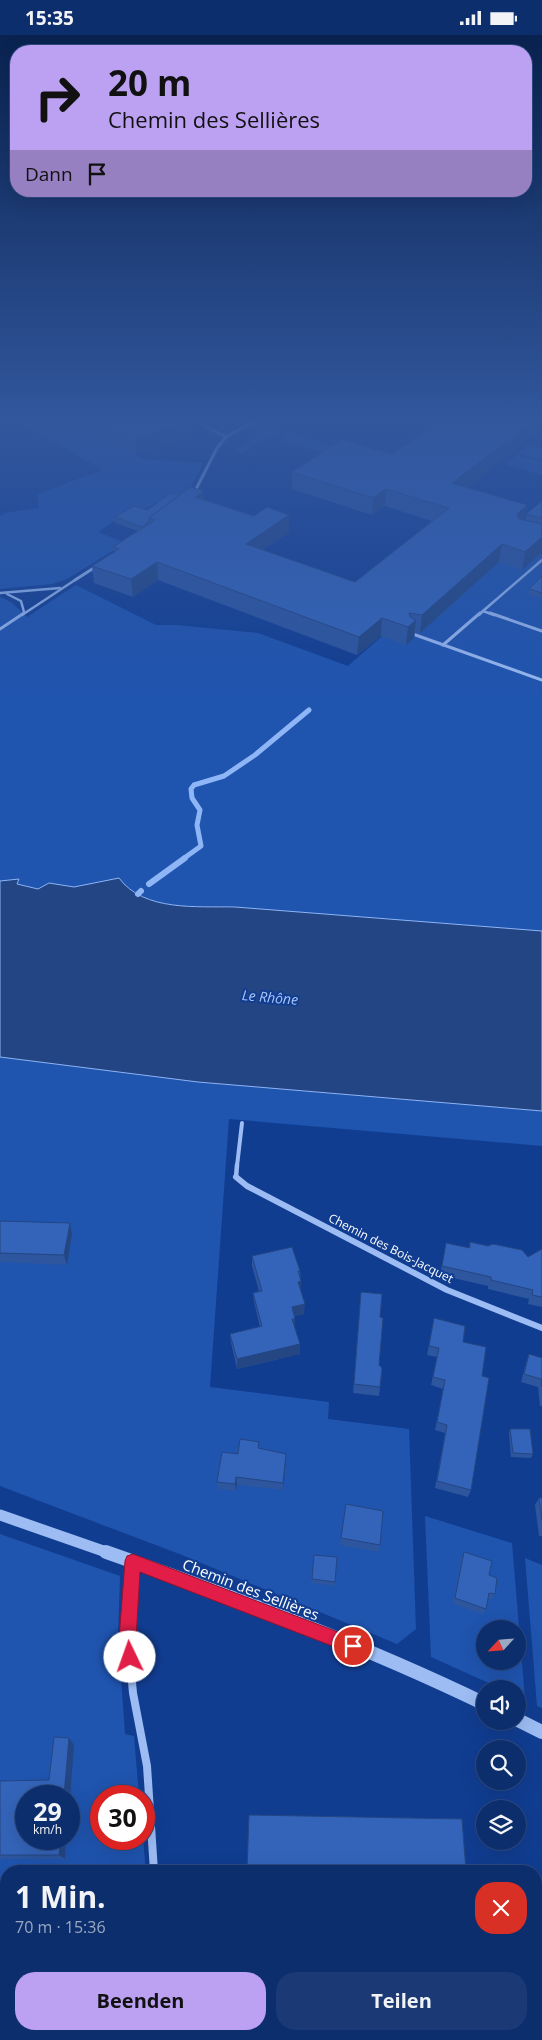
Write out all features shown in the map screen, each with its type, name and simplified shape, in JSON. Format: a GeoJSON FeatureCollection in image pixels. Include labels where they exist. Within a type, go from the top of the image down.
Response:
{"type":"FeatureCollection","features":[{"type":"Feature","properties":{"kind":"street"},"geometry":{"type":"LineString","coordinates":[[75,580],[103,563]]}},
{"type":"Feature","properties":{"kind":"street","name":"Chemin des Bois-Jacquet"},"geometry":{"type":"LineString","coordinates":[[236,1177],[247,1186],[447,1290],[542,1328]]}},
{"type":"Feature","properties":{"kind":"street","name":"Chemin des Sellières"},"geometry":{"type":"LineString","coordinates":[[0,1515],[133,1561],[421,1673],[476,1700]]}},
{"type":"Feature","properties":{"kind":"street"},"geometry":{"type":"LineString","coordinates":[[133,1561],[128,1639],[133,1693],[147,1766],[154,1865]]}},
{"type":"Feature","properties":{"kind":"street"},"geometry":{"type":"LineString","coordinates":[[526,1724],[542,1732]]}},
{"type":"Feature","properties":{"kind":"lane"},"geometry":{"type":"LineString","coordinates":[[443,645],[542,560]]}},
{"type":"Feature","properties":{"kind":"lane"},"geometry":{"type":"LineString","coordinates":[[0,629],[75,580]]}},
{"type":"Feature","properties":{"kind":"lane"},"geometry":{"type":"LineString","coordinates":[[2,593],[64,588]]}},
{"type":"Feature","properties":{"kind":"lane"},"geometry":{"type":"LineString","coordinates":[[2,593],[21,601],[24,613]]}},
{"type":"Feature","properties":{"kind":"lane"},"geometry":{"type":"LineString","coordinates":[[483,611],[542,631]]}},
{"type":"Feature","properties":{"kind":"lane"},"geometry":{"type":"LineString","coordinates":[[410,633],[542,680]]}},
{"type":"Feature","properties":{"kind":"lane"},"geometry":{"type":"LineString","coordinates":[[236,1177],[242,1123]]}},
{"type":"Feature","properties":{"kind":"shaded area"},"geometry":{"type":"Polygon","coordinates":[[[4,514],[125,514],[98,532],[124,542],[67,579],[53,584],[0,589],[0,516],[4,514]]]}},
{"type":"Feature","properties":{"kind":"shaded area"},"geometry":{"type":"Polygon","coordinates":[[[494,538],[542,554],[542,931],[236,907],[173,905],[142,897],[119,878],[74,887],[49,883],[38,889],[17,884],[19,879],[0,881],[0,597],[11,602],[27,617],[76,585],[156,625],[177,625],[258,633],[348,666],[494,538]]]}},
{"type":"Feature","properties":{"kind":"shaded area"},"geometry":{"type":"Polygon","coordinates":[[[0,1057],[198,1082],[542,1111],[542,1146],[229,1119],[210,1387],[329,1402],[328,1419],[409,1429],[416,1629],[397,1644],[182,1555],[0,1486],[0,1057]]]}},
{"type":"Feature","properties":{"kind":"shaded area"},"geometry":{"type":"Polygon","coordinates":[[[425,1516],[512,1543],[518,1620],[476,1620],[476,1670],[523,1670],[523,1680],[482,1680],[431,1657],[425,1516]]]}},
{"type":"Feature","properties":{"kind":"shaded area"},"geometry":{"type":"Polygon","coordinates":[[[0,1534],[120,1576],[118,1636],[125,1734],[134,1736],[138,1785],[90,1785],[90,1850],[144,1850],[145,1865],[0,1865],[0,1534]]]}},
{"type":"Feature","properties":{"kind":"shaded area"},"geometry":{"type":"Polygon","coordinates":[[[525,1558],[542,1565],[542,1708],[537,1706],[525,1558]]]}},
{"type":"Feature","properties":{"kind":"water","name":"Le Rhône"},"geometry":{"type":"Polygon","coordinates":[[[119,878],[142,897],[172,905],[235,907],[542,931],[542,1111],[198,1082],[0,1057],[0,881],[19,879],[17,884],[38,889],[49,883],[74,887],[119,878]]]}},
{"type":"Feature","properties":{"kind":"building"},"geometry":{"type":"Polygon","coordinates":[[[121,514],[155,514],[149,518],[149,522],[142,527],[115,517],[121,514]]]}},
{"type":"Feature","properties":{"kind":"building"},"geometry":{"type":"Polygon","coordinates":[[[155,514],[246,514],[254,516],[258,514],[285,514],[289,515],[246,544],[355,582],[442,514],[517,514],[519,519],[542,524],[542,537],[525,552],[502,544],[422,615],[409,613],[410,617],[416,620],[408,627],[382,618],[359,637],[157,562],[131,579],[92,566],[119,549],[113,547],[155,520],[149,518],[155,514]]]}},
{"type":"Feature","properties":{"kind":"building"},"geometry":{"type":"Polygon","coordinates":[[[526,514],[542,514],[542,518],[526,514]]]}},
{"type":"Feature","properties":{"kind":"building"},"geometry":{"type":"Polygon","coordinates":[[[542,576],[542,593],[529,589],[542,576]]]}},
{"type":"Feature","properties":{"kind":"building"},"geometry":{"type":"Polygon","coordinates":[[[0,1221],[70,1223],[64,1255],[0,1253],[0,1221]]]}},
{"type":"Feature","properties":{"kind":"building"},"geometry":{"type":"Polygon","coordinates":[[[470,1242],[488,1246],[493,1244],[522,1250],[528,1257],[542,1249],[542,1297],[532,1295],[533,1290],[491,1280],[491,1277],[442,1266],[446,1243],[470,1248],[470,1242]]]}},
{"type":"Feature","properties":{"kind":"building"},"geometry":{"type":"Polygon","coordinates":[[[292,1247],[300,1271],[298,1271],[301,1281],[298,1282],[305,1304],[292,1307],[295,1319],[292,1319],[300,1344],[237,1359],[230,1334],[262,1326],[253,1293],[262,1291],[252,1256],[292,1247]]]}},
{"type":"Feature","properties":{"kind":"building"},"geometry":{"type":"Polygon","coordinates":[[[361,1292],[382,1294],[380,1317],[383,1318],[379,1365],[382,1368],[380,1387],[354,1384],[361,1292]]]}},
{"type":"Feature","properties":{"kind":"building"},"geometry":{"type":"Polygon","coordinates":[[[434,1318],[465,1326],[463,1342],[486,1347],[482,1376],[489,1378],[471,1490],[437,1481],[447,1425],[437,1422],[445,1380],[433,1377],[439,1348],[429,1346],[434,1318]]]}},
{"type":"Feature","properties":{"kind":"building"},"geometry":{"type":"Polygon","coordinates":[[[529,1354],[542,1358],[542,1387],[541,1379],[524,1374],[529,1354]]]}},
{"type":"Feature","properties":{"kind":"building"},"geometry":{"type":"Polygon","coordinates":[[[510,1429],[530,1429],[533,1454],[513,1453],[510,1429]]]}},
{"type":"Feature","properties":{"kind":"building"},"geometry":{"type":"Polygon","coordinates":[[[240,1439],[259,1442],[258,1448],[286,1454],[283,1483],[236,1477],[235,1484],[217,1482],[222,1452],[238,1454],[240,1439]]]}},
{"type":"Feature","properties":{"kind":"building"},"geometry":{"type":"Polygon","coordinates":[[[539,1498],[542,1498],[542,1520],[539,1498]]]}},
{"type":"Feature","properties":{"kind":"building"},"geometry":{"type":"Polygon","coordinates":[[[346,1504],[383,1511],[380,1545],[341,1538],[346,1504]]]}},
{"type":"Feature","properties":{"kind":"building"},"geometry":{"type":"Polygon","coordinates":[[[464,1552],[492,1561],[489,1575],[497,1578],[495,1594],[489,1593],[486,1609],[455,1598],[464,1552]]]}},
{"type":"Feature","properties":{"kind":"building"},"geometry":{"type":"Polygon","coordinates":[[[314,1555],[337,1557],[335,1582],[312,1579],[314,1555]]]}},
{"type":"Feature","properties":{"kind":"building"},"geometry":{"type":"Polygon","coordinates":[[[54,1737],[69,1738],[65,1785],[15,1785],[15,1850],[60,1850],[59,1855],[0,1855],[0,1781],[49,1780],[54,1737]]]}},
{"type":"Feature","properties":{"kind":"building"},"geometry":{"type":"Polygon","coordinates":[[[249,1815],[462,1819],[466,1865],[247,1865],[249,1815]]]}},
{"type":"Feature","properties":{"kind":"waterway"},"geometry":{"type":"LineString","coordinates":[[183,859],[201,846],[197,825],[200,810],[192,798],[191,789],[194,785],[224,776],[255,755],[309,710]]}},
{"type":"Feature","properties":{"kind":"waterway"},"geometry":{"type":"LineString","coordinates":[[149,884],[185,858]]}},
{"type":"Feature","properties":{"kind":"waterway"},"geometry":{"type":"LineString","coordinates":[[138,894],[141,891]]}},
{"type":"Feature","properties":{"kind":"route"},"geometry":{"type":"LineString","coordinates":[[130,1657],[128,1639],[133,1561],[353,1646]]}}]}
